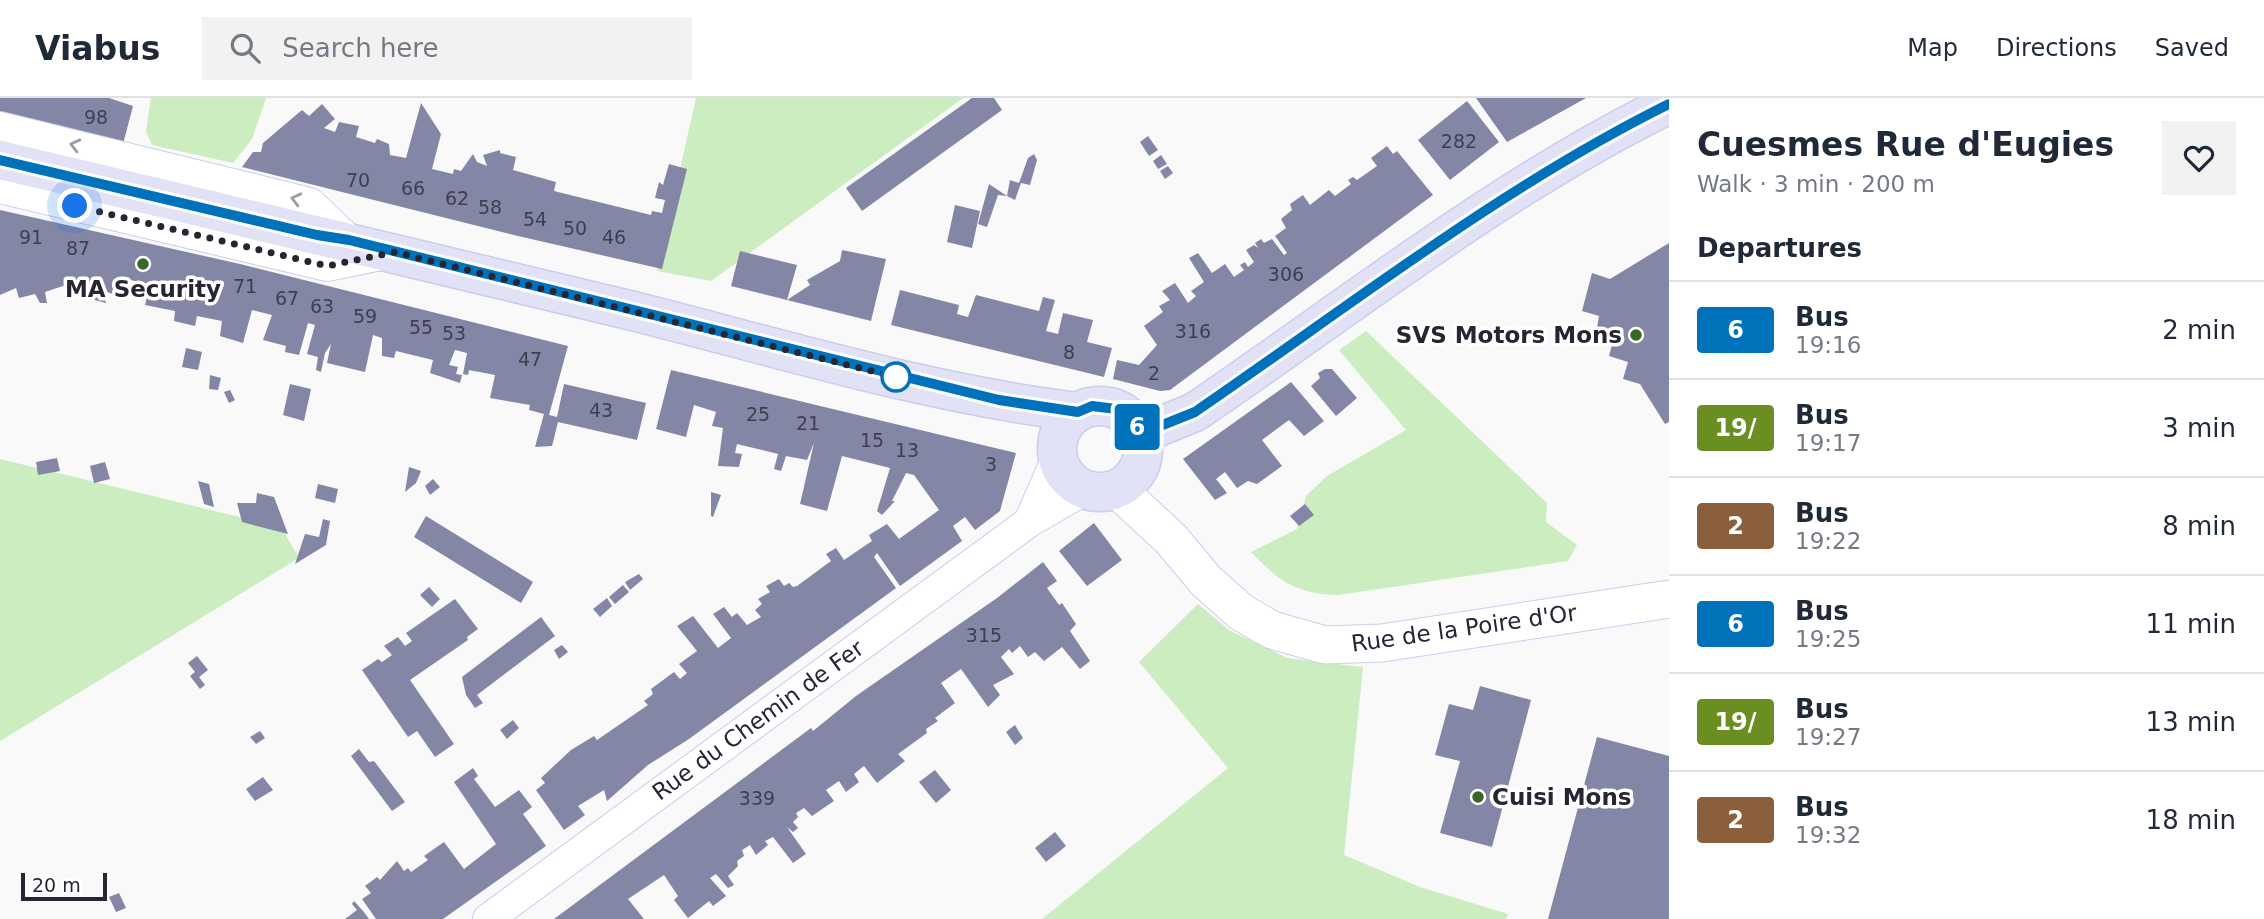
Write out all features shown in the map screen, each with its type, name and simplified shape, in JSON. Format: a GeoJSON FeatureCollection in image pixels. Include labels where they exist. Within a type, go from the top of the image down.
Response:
{"type":"FeatureCollection","features":[{"type":"Feature","properties":{"kind":"main road"},"geometry":{"type":"LineString","coordinates":[[1140,434],[1195,412],[1505,196],[1619,128],[1669,104]]}},
{"type":"Feature","properties":{"kind":"main road"},"geometry":{"type":"LineString","coordinates":[[0,160],[395,252],[894,376],[1026,405],[1065,435]]}},
{"type":"Feature","properties":{"kind":"main road"},"geometry":{"type":"LineString","coordinates":[[1092,406],[1116,409],[1133,421],[1140,434],[1141,462],[1112,485],[1063,472],[1065,435],[1092,406]]}},
{"type":"Feature","properties":{"kind":"street"},"geometry":{"type":"LineString","coordinates":[[0,127],[310,203],[333,238]]}},
{"type":"Feature","properties":{"kind":"street"},"geometry":{"type":"LineString","coordinates":[[0,187],[327,266],[395,252]]}},
{"type":"Feature","properties":{"kind":"street"},"geometry":{"type":"LineString","coordinates":[[1029,522],[1065,435]]}},
{"type":"Feature","properties":{"kind":"street","name":"Rue du Chemin de Fer"},"geometry":{"type":"LineString","coordinates":[[488,919],[1029,522],[1112,485]]}},
{"type":"Feature","properties":{"kind":"street","name":"Rue de la Poire d'Or"},"geometry":{"type":"LineString","coordinates":[[1112,485],[1171,539],[1206,581],[1241,612],[1272,629],[1325,645],[1382,643],[1669,599]]}},
{"type":"Feature","properties":{"kind":"green space"},"geometry":{"type":"Polygon","coordinates":[[[151,98],[266,98],[252,139],[233,163],[152,145],[146,132],[151,98]]]}},
{"type":"Feature","properties":{"kind":"green space"},"geometry":{"type":"Polygon","coordinates":[[[696,98],[963,98],[711,281],[657,271],[696,98]]]}},
{"type":"Feature","properties":{"kind":"green space"},"geometry":{"type":"Polygon","coordinates":[[[1366,331],[1547,503],[1546,522],[1577,545],[1568,561],[1338,595],[1310,592],[1289,584],[1251,552],[1297,529],[1306,496],[1327,476],[1406,430],[1339,350],[1366,331]]]}},
{"type":"Feature","properties":{"kind":"green space"},"geometry":{"type":"Polygon","coordinates":[[[0,459],[281,527],[299,558],[0,741],[0,459]]]}},
{"type":"Feature","properties":{"kind":"green space"},"geometry":{"type":"Polygon","coordinates":[[[1198,604],[1229,630],[1287,658],[1363,667],[1344,855],[1420,887],[1508,914],[1506,919],[1042,919],[1228,768],[1139,662],[1198,604]]]}},
{"type":"Feature","properties":{"kind":"building"},"geometry":{"type":"Polygon","coordinates":[[[0,98],[109,98],[133,106],[123,144],[0,113],[0,98]]]}},
{"type":"Feature","properties":{"kind":"building"},"geometry":{"type":"Polygon","coordinates":[[[972,98],[994,98],[1002,110],[862,211],[846,188],[972,98]]]}},
{"type":"Feature","properties":{"kind":"building"},"geometry":{"type":"Polygon","coordinates":[[[1476,98],[1586,98],[1507,142],[1476,98]]]}},
{"type":"Feature","properties":{"kind":"building"},"geometry":{"type":"Polygon","coordinates":[[[1467,101],[1499,142],[1450,180],[1418,140],[1467,101]]]}},
{"type":"Feature","properties":{"kind":"building"},"geometry":{"type":"Polygon","coordinates":[[[421,103],[441,134],[432,169],[453,174],[454,169],[461,171],[473,154],[477,162],[487,166],[483,155],[500,150],[500,153],[516,157],[513,170],[556,182],[554,191],[651,215],[652,211],[662,213],[665,200],[655,198],[659,182],[663,185],[669,164],[687,169],[662,269],[242,167],[253,152],[261,152],[263,143],[302,110],[309,116],[322,104],[335,119],[324,128],[335,132],[339,122],[359,126],[356,137],[375,143],[377,139],[389,144],[390,155],[406,158],[421,103]]]}},
{"type":"Feature","properties":{"kind":"building"},"geometry":{"type":"Polygon","coordinates":[[[1148,136],[1158,150],[1149,156],[1140,142],[1148,136]]]}},
{"type":"Feature","properties":{"kind":"building"},"geometry":{"type":"Polygon","coordinates":[[[1387,146],[1393,154],[1397,151],[1433,195],[1170,390],[1160,391],[1113,379],[1117,360],[1139,365],[1157,345],[1144,326],[1163,312],[1159,306],[1170,300],[1162,291],[1175,283],[1188,303],[1196,296],[1191,291],[1204,282],[1189,258],[1198,253],[1212,273],[1225,264],[1234,277],[1244,270],[1240,265],[1245,262],[1248,267],[1254,262],[1246,250],[1254,245],[1258,248],[1255,243],[1261,239],[1264,243],[1272,239],[1284,255],[1287,253],[1275,236],[1286,228],[1281,219],[1292,210],[1290,204],[1303,195],[1310,205],[1329,190],[1335,196],[1351,184],[1348,180],[1353,177],[1357,180],[1377,166],[1371,158],[1387,146]]]}},
{"type":"Feature","properties":{"kind":"building"},"geometry":{"type":"Polygon","coordinates":[[[1034,154],[1037,160],[1030,185],[1021,183],[1015,200],[1007,196],[1010,180],[1019,183],[1028,158],[1034,154]]]}},
{"type":"Feature","properties":{"kind":"building"},"geometry":{"type":"Polygon","coordinates":[[[1161,155],[1167,164],[1158,169],[1153,161],[1161,155]]]}},
{"type":"Feature","properties":{"kind":"building"},"geometry":{"type":"Polygon","coordinates":[[[1168,166],[1173,173],[1165,179],[1160,171],[1168,166]]]}},
{"type":"Feature","properties":{"kind":"building"},"geometry":{"type":"Polygon","coordinates":[[[989,184],[1007,196],[998,195],[987,227],[978,224],[989,184]]]}},
{"type":"Feature","properties":{"kind":"building"},"geometry":{"type":"Polygon","coordinates":[[[955,205],[980,211],[972,248],[947,242],[955,205]]]}},
{"type":"Feature","properties":{"kind":"building"},"geometry":{"type":"Polygon","coordinates":[[[0,210],[240,264],[568,346],[549,415],[557,417],[564,384],[646,403],[637,440],[558,422],[552,446],[535,447],[544,414],[529,410],[530,405],[490,398],[495,375],[469,370],[468,375],[463,374],[467,353],[455,350],[449,365],[458,367],[456,374],[462,375],[460,383],[430,373],[433,360],[396,351],[394,358],[382,356],[382,338],[373,335],[365,372],[327,363],[331,344],[325,353],[321,372],[316,370],[318,357],[307,354],[315,325],[308,323],[299,355],[285,352],[286,346],[263,340],[272,315],[252,310],[243,343],[220,336],[222,321],[197,316],[195,326],[174,321],[175,311],[145,305],[150,285],[127,279],[125,298],[104,291],[106,303],[84,297],[63,286],[45,292],[47,303],[40,303],[35,294],[19,298],[16,288],[0,295],[0,210]]]}},
{"type":"Feature","properties":{"kind":"building","name":"SVS Motors Mons"},"geometry":{"type":"Polygon","coordinates":[[[1669,243],[1669,422],[1665,424],[1640,384],[1623,379],[1628,362],[1609,356],[1614,337],[1596,333],[1599,316],[1582,311],[1592,273],[1610,279],[1669,243]]]}},
{"type":"Feature","properties":{"kind":"building"},"geometry":{"type":"Polygon","coordinates":[[[842,250],[886,259],[871,321],[787,300],[810,285],[807,280],[840,261],[842,250]]]}},
{"type":"Feature","properties":{"kind":"building"},"geometry":{"type":"Polygon","coordinates":[[[740,251],[797,265],[787,300],[731,286],[740,251]]]}},
{"type":"Feature","properties":{"kind":"building"},"geometry":{"type":"Polygon","coordinates":[[[900,290],[959,305],[957,314],[968,317],[976,295],[1039,311],[1043,297],[1055,300],[1046,331],[1058,334],[1063,313],[1093,320],[1087,342],[1112,348],[1104,377],[891,325],[900,290]]]}},
{"type":"Feature","properties":{"kind":"building"},"geometry":{"type":"Polygon","coordinates":[[[186,348],[202,352],[198,370],[182,367],[186,348]]]}},
{"type":"Feature","properties":{"kind":"building"},"geometry":{"type":"Polygon","coordinates":[[[1332,369],[1357,398],[1336,416],[1311,386],[1320,378],[1318,373],[1332,369]]]}},
{"type":"Feature","properties":{"kind":"building"},"geometry":{"type":"Polygon","coordinates":[[[671,370],[1016,453],[1000,511],[975,530],[965,517],[953,526],[962,541],[900,586],[877,553],[874,557],[896,588],[689,739],[648,765],[607,801],[604,790],[578,806],[585,815],[564,830],[536,790],[545,783],[541,778],[571,750],[594,736],[597,740],[648,705],[644,701],[653,694],[651,689],[674,672],[680,679],[687,673],[679,664],[697,651],[677,626],[693,616],[718,648],[731,638],[713,614],[724,607],[732,617],[737,613],[747,625],[761,617],[755,610],[762,604],[758,599],[770,592],[766,586],[779,579],[784,586],[789,583],[793,587],[797,586],[831,561],[826,554],[836,548],[844,560],[872,541],[869,535],[887,524],[899,539],[939,510],[914,475],[906,473],[892,501],[895,501],[882,515],[877,511],[890,468],[842,456],[827,511],[800,504],[814,443],[807,460],[786,456],[781,471],[774,469],[778,454],[737,444],[735,453],[742,454],[739,467],[718,466],[723,428],[712,426],[716,412],[694,405],[686,437],[656,429],[671,370]]]}},
{"type":"Feature","properties":{"kind":"building"},"geometry":{"type":"Polygon","coordinates":[[[210,375],[221,378],[218,390],[209,389],[210,375]]]}},
{"type":"Feature","properties":{"kind":"building"},"geometry":{"type":"Polygon","coordinates":[[[1291,382],[1324,421],[1304,436],[1289,420],[1262,440],[1282,466],[1257,484],[1248,481],[1237,488],[1225,472],[1216,479],[1227,493],[1215,500],[1183,459],[1291,382]]]}},
{"type":"Feature","properties":{"kind":"building"},"geometry":{"type":"Polygon","coordinates":[[[290,384],[311,389],[304,421],[283,415],[290,384]]]}},
{"type":"Feature","properties":{"kind":"building"},"geometry":{"type":"Polygon","coordinates":[[[230,390],[235,400],[229,403],[224,392],[230,390]]]}},
{"type":"Feature","properties":{"kind":"building"},"geometry":{"type":"Polygon","coordinates":[[[57,458],[60,471],[38,475],[36,462],[57,458]]]}},
{"type":"Feature","properties":{"kind":"building"},"geometry":{"type":"Polygon","coordinates":[[[105,462],[110,479],[94,483],[90,466],[105,462]]]}},
{"type":"Feature","properties":{"kind":"building"},"geometry":{"type":"Polygon","coordinates":[[[409,467],[421,471],[416,483],[405,492],[409,467]]]}},
{"type":"Feature","properties":{"kind":"building"},"geometry":{"type":"Polygon","coordinates":[[[433,479],[440,487],[430,495],[425,486],[433,479]]]}},
{"type":"Feature","properties":{"kind":"building"},"geometry":{"type":"Polygon","coordinates":[[[198,481],[209,484],[214,507],[204,504],[198,481]]]}},
{"type":"Feature","properties":{"kind":"building"},"geometry":{"type":"Polygon","coordinates":[[[318,484],[338,489],[335,503],[315,498],[318,484]]]}},
{"type":"Feature","properties":{"kind":"building"},"geometry":{"type":"Polygon","coordinates":[[[711,492],[721,495],[713,517],[711,516],[711,492]]]}},
{"type":"Feature","properties":{"kind":"building"},"geometry":{"type":"Polygon","coordinates":[[[257,493],[274,497],[288,534],[242,522],[237,503],[256,503],[257,493]]]}},
{"type":"Feature","properties":{"kind":"building"},"geometry":{"type":"Polygon","coordinates":[[[1305,504],[1314,515],[1299,526],[1290,516],[1305,504]]]}},
{"type":"Feature","properties":{"kind":"building"},"geometry":{"type":"Polygon","coordinates":[[[426,516],[533,582],[521,603],[414,537],[426,516]]]}},
{"type":"Feature","properties":{"kind":"building"},"geometry":{"type":"Polygon","coordinates":[[[323,519],[330,521],[326,545],[295,564],[305,534],[319,537],[323,519]]]}},
{"type":"Feature","properties":{"kind":"building"},"geometry":{"type":"Polygon","coordinates":[[[1094,523],[1122,560],[1087,586],[1059,551],[1094,523]]]}},
{"type":"Feature","properties":{"kind":"building"},"geometry":{"type":"Polygon","coordinates":[[[1043,562],[1057,581],[1047,588],[1059,605],[1062,603],[1076,624],[1070,631],[1090,661],[1080,669],[1062,647],[1044,661],[1035,652],[1028,657],[1020,646],[1012,653],[1009,649],[1001,657],[1014,674],[993,685],[1000,695],[988,707],[961,669],[941,683],[955,703],[935,718],[938,721],[926,729],[927,733],[898,754],[905,761],[877,783],[864,766],[854,774],[859,782],[846,792],[839,781],[826,790],[834,801],[812,816],[804,808],[796,813],[798,817],[793,822],[798,828],[793,832],[787,827],[806,854],[793,863],[773,837],[765,841],[768,845],[756,855],[750,845],[742,850],[744,856],[737,861],[738,866],[728,876],[734,885],[728,888],[716,874],[710,878],[726,896],[713,906],[709,901],[688,918],[674,900],[678,896],[664,875],[628,899],[644,919],[554,919],[811,728],[813,731],[856,696],[997,598],[1043,562]]]}},
{"type":"Feature","properties":{"kind":"building"},"geometry":{"type":"Polygon","coordinates":[[[639,574],[643,579],[630,590],[625,582],[639,574]]]}},
{"type":"Feature","properties":{"kind":"building"},"geometry":{"type":"Polygon","coordinates":[[[623,585],[629,592],[615,604],[609,597],[623,585]]]}},
{"type":"Feature","properties":{"kind":"building"},"geometry":{"type":"Polygon","coordinates":[[[429,587],[440,599],[432,607],[420,595],[429,587]]]}},
{"type":"Feature","properties":{"kind":"building"},"geometry":{"type":"Polygon","coordinates":[[[607,598],[612,606],[600,617],[593,609],[607,598]]]}},
{"type":"Feature","properties":{"kind":"building"},"geometry":{"type":"Polygon","coordinates":[[[455,599],[478,629],[467,637],[468,640],[410,680],[454,744],[435,757],[417,731],[408,737],[362,670],[378,659],[382,662],[392,655],[384,646],[398,637],[405,646],[412,641],[406,633],[455,599]]]}},
{"type":"Feature","properties":{"kind":"building"},"geometry":{"type":"Polygon","coordinates":[[[541,617],[555,636],[477,695],[483,703],[475,708],[466,695],[462,677],[541,617]]]}},
{"type":"Feature","properties":{"kind":"building"},"geometry":{"type":"Polygon","coordinates":[[[562,645],[568,652],[559,659],[554,650],[562,645]]]}},
{"type":"Feature","properties":{"kind":"building"},"geometry":{"type":"Polygon","coordinates":[[[197,656],[208,670],[199,677],[205,685],[200,689],[190,676],[195,672],[188,663],[197,656]]]}},
{"type":"Feature","properties":{"kind":"building","name":"Cuisi Mons"},"geometry":{"type":"Polygon","coordinates":[[[1480,686],[1531,700],[1492,847],[1440,833],[1460,761],[1435,755],[1449,704],[1473,710],[1480,686]]]}},
{"type":"Feature","properties":{"kind":"building"},"geometry":{"type":"Polygon","coordinates":[[[513,720],[519,728],[507,739],[500,730],[513,720]]]}},
{"type":"Feature","properties":{"kind":"building"},"geometry":{"type":"Polygon","coordinates":[[[1015,725],[1023,738],[1015,745],[1006,732],[1015,725]]]}},
{"type":"Feature","properties":{"kind":"building"},"geometry":{"type":"Polygon","coordinates":[[[260,731],[265,738],[256,744],[250,737],[260,731]]]}},
{"type":"Feature","properties":{"kind":"building"},"geometry":{"type":"Polygon","coordinates":[[[1597,737],[1669,756],[1669,919],[1548,919],[1597,737]]]}},
{"type":"Feature","properties":{"kind":"building"},"geometry":{"type":"Polygon","coordinates":[[[359,749],[369,762],[374,761],[405,802],[392,811],[351,756],[359,749]]]}},
{"type":"Feature","properties":{"kind":"building"},"geometry":{"type":"Polygon","coordinates":[[[473,768],[478,776],[474,779],[495,807],[519,790],[532,807],[523,814],[546,846],[443,919],[376,919],[362,899],[371,893],[365,886],[377,877],[380,880],[397,861],[404,871],[408,868],[411,872],[428,860],[424,856],[444,842],[464,869],[496,844],[454,782],[473,768]]]}},
{"type":"Feature","properties":{"kind":"building"},"geometry":{"type":"Polygon","coordinates":[[[935,770],[951,790],[936,803],[919,782],[935,770]]]}},
{"type":"Feature","properties":{"kind":"building"},"geometry":{"type":"Polygon","coordinates":[[[263,777],[273,790],[255,801],[246,789],[263,777]]]}},
{"type":"Feature","properties":{"kind":"building"},"geometry":{"type":"Polygon","coordinates":[[[1055,832],[1066,846],[1046,862],[1035,848],[1055,832]]]}},
{"type":"Feature","properties":{"kind":"building"},"geometry":{"type":"Polygon","coordinates":[[[119,893],[126,908],[116,912],[109,897],[119,893]]]}},
{"type":"Feature","properties":{"kind":"building"},"geometry":{"type":"Polygon","coordinates":[[[354,901],[369,919],[345,919],[357,910],[352,904],[354,901]]]}},
{"type":"Feature","properties":{"kind":"bus line","name":"6"},"geometry":{"type":"LineString","coordinates":[[0,160],[317,235],[349,240],[894,376],[1026,405],[1078,412],[1092,406],[1116,409],[1133,421],[1140,434],[1195,412],[1505,196],[1619,128],[1669,104]]}},
{"type":"Feature","properties":{"kind":"place","name":"MA Security"},"geometry":{"type":"Point","coordinates":[143,264]}},
{"type":"Feature","properties":{"kind":"place","name":"SVS Motors Mons"},"geometry":{"type":"Point","coordinates":[1636,335]}},
{"type":"Feature","properties":{"kind":"place","name":"Cuisi Mons"},"geometry":{"type":"Point","coordinates":[1478,797]}},
{"type":"Feature","properties":{"kind":"route"},"geometry":{"type":"LineString","coordinates":[[75,206],[327,266],[395,252],[896,377]]}}]}
